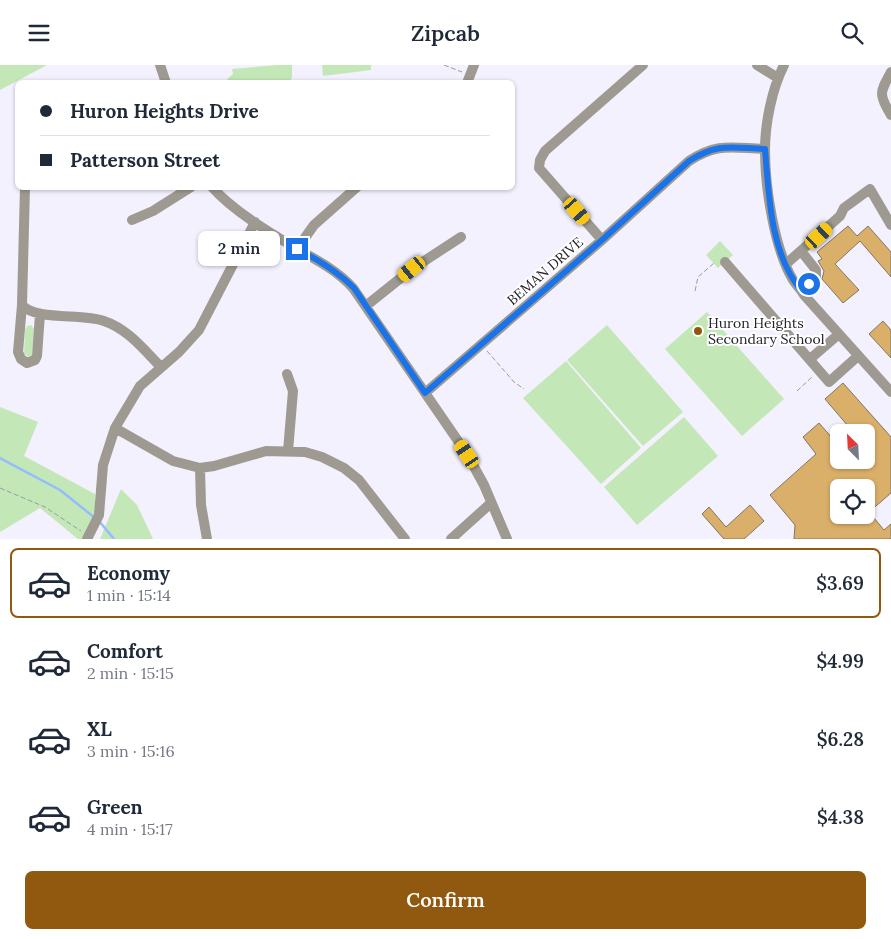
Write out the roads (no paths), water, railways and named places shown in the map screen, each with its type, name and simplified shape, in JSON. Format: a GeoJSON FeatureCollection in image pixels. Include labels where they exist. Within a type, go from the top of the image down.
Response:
{"type":"FeatureCollection","features":[{"type":"Feature","properties":{"kind":"street"},"geometry":{"type":"LineString","coordinates":[[160,65],[165,80]]}},
{"type":"Feature","properties":{"kind":"street"},"geometry":{"type":"LineString","coordinates":[[469,79],[474,65]]}},
{"type":"Feature","properties":{"kind":"street"},"geometry":{"type":"LineString","coordinates":[[602,240],[539,167],[540,160],[545,151],[643,65]]}},
{"type":"Feature","properties":{"kind":"street"},"geometry":{"type":"LineString","coordinates":[[757,65],[778,78]]}},
{"type":"Feature","properties":{"kind":"street"},"geometry":{"type":"LineString","coordinates":[[784,65],[778,78],[769,115],[765,149],[772,216],[781,251],[793,280],[891,392]]}},
{"type":"Feature","properties":{"kind":"street"},"geometry":{"type":"LineString","coordinates":[[891,72],[881,90],[881,99],[891,115]]}},
{"type":"Feature","properties":{"kind":"street","name":"BEMAN DRIVE"},"geometry":{"type":"LineString","coordinates":[[425,393],[602,240],[689,161],[705,151],[717,147],[765,149]]}},
{"type":"Feature","properties":{"kind":"street"},"geometry":{"type":"LineString","coordinates":[[786,264],[840,216],[844,208],[870,189],[891,225]]}},
{"type":"Feature","properties":{"kind":"street"},"geometry":{"type":"LineString","coordinates":[[25,190],[22,305],[18,352],[21,359],[27,363],[35,360],[37,356],[40,315]]}},
{"type":"Feature","properties":{"kind":"street"},"geometry":{"type":"LineString","coordinates":[[132,220],[153,211],[185,190]]}},
{"type":"Feature","properties":{"kind":"street"},"geometry":{"type":"LineString","coordinates":[[216,190],[255,222],[313,257],[344,279],[367,305],[467,454],[507,539]]}},
{"type":"Feature","properties":{"kind":"street"},"geometry":{"type":"LineString","coordinates":[[297,249],[314,225],[354,190]]}},
{"type":"Feature","properties":{"kind":"street"},"geometry":{"type":"LineString","coordinates":[[88,538],[99,515],[103,465],[115,428],[140,386],[179,352],[199,330],[255,222]]}},
{"type":"Feature","properties":{"kind":"street"},"geometry":{"type":"LineString","coordinates":[[367,305],[412,269],[461,237]]}},
{"type":"Feature","properties":{"kind":"street"},"geometry":{"type":"LineString","coordinates":[[801,251],[816,270],[816,275],[801,290]]}},
{"type":"Feature","properties":{"kind":"street"},"geometry":{"type":"LineString","coordinates":[[725,262],[829,382],[858,355]]}},
{"type":"Feature","properties":{"kind":"street"},"geometry":{"type":"LineString","coordinates":[[22,305],[31,312],[40,315],[82,316],[106,321],[128,334],[161,367]]}},
{"type":"Feature","properties":{"kind":"street"},"geometry":{"type":"LineString","coordinates":[[810,359],[839,334]]}},
{"type":"Feature","properties":{"kind":"street"},"geometry":{"type":"LineString","coordinates":[[287,374],[293,391],[288,451]]}},
{"type":"Feature","properties":{"kind":"street"},"geometry":{"type":"LineString","coordinates":[[115,428],[174,461],[200,469],[266,451],[305,452],[322,457],[359,480],[404,539]]}},
{"type":"Feature","properties":{"kind":"street"},"geometry":{"type":"LineString","coordinates":[[200,469],[201,505],[207,539]]}},
{"type":"Feature","properties":{"kind":"street"},"geometry":{"type":"LineString","coordinates":[[450,539],[491,503]]}},
{"type":"Feature","properties":{"kind":"waterway"},"geometry":{"type":"LineString","coordinates":[[0,458],[60,490],[95,518]]}},
{"type":"Feature","properties":{"kind":"waterway"},"geometry":{"type":"LineString","coordinates":[[99,521],[114,539]]}},
{"type":"Feature","properties":{"kind":"place","name":"Huron Heights Secondary School"},"geometry":{"type":"Point","coordinates":[698,331]}}]}
